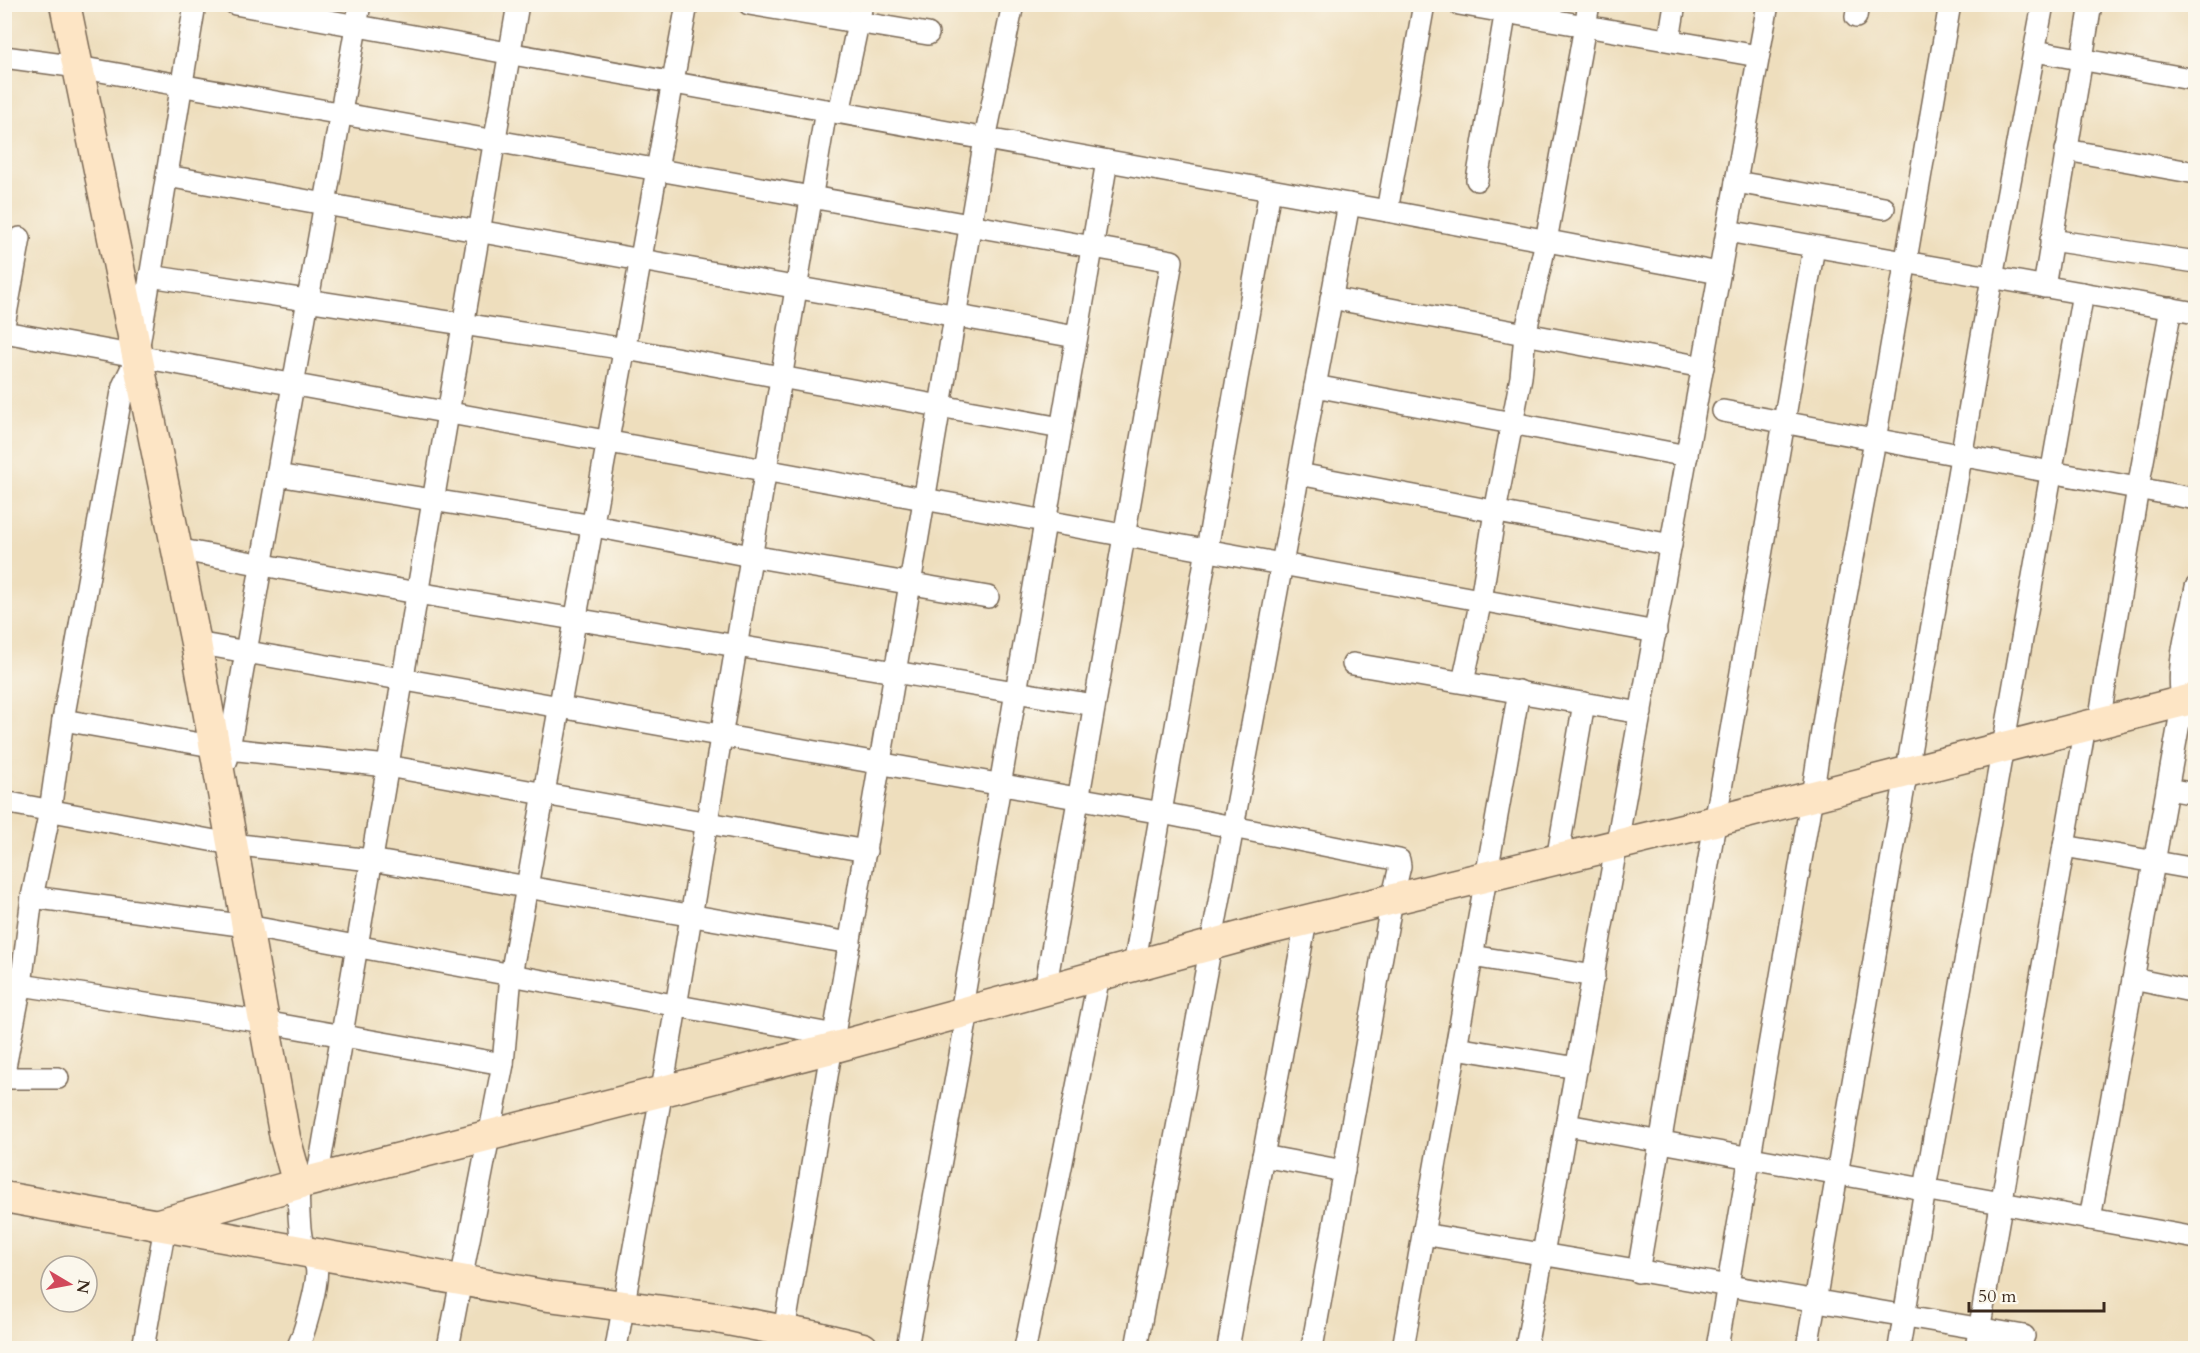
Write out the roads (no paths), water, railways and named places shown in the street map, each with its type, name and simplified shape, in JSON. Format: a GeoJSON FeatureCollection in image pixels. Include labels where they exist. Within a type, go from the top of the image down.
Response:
{"type":"FeatureCollection","features":[{"type":"Feature","properties":{"kind":"main road"},"geometry":{"type":"LineString","coordinates":[[65,4],[176,549],[222,748],[222,787],[231,844],[285,1138],[307,1182]]}},
{"type":"Feature","properties":{"kind":"main road"},"geometry":{"type":"LineString","coordinates":[[160,1226],[307,1182],[491,1136],[833,1042],[964,1012],[1211,945],[1715,821],[2092,724],[2188,708]]}},
{"type":"Feature","properties":{"kind":"main road"},"geometry":{"type":"LineString","coordinates":[[4,1197],[160,1226],[312,1263],[461,1289],[548,1296],[717,1318],[863,1348]]}},
{"type":"Feature","properties":{"kind":"street"},"geometry":{"type":"LineString","coordinates":[[4,1072],[21,986],[32,897],[50,811],[63,720],[123,386],[137,357],[195,4]]}},
{"type":"Feature","properties":{"kind":"street"},"geometry":{"type":"LineString","coordinates":[[235,4],[1349,204],[1719,273]]}},
{"type":"Feature","properties":{"kind":"street"},"geometry":{"type":"LineString","coordinates":[[222,748],[246,652],[360,4]]}},
{"type":"Feature","properties":{"kind":"street"},"geometry":{"type":"LineString","coordinates":[[297,1348],[302,1340],[312,1300],[312,1263],[302,1240],[307,1182],[341,1036],[518,4]]}},
{"type":"Feature","properties":{"kind":"street"},"geometry":{"type":"LineString","coordinates":[[448,1348],[491,1136],[503,1064],[511,975],[675,84],[687,4]]}},
{"type":"Feature","properties":{"kind":"street"},"geometry":{"type":"LineString","coordinates":[[749,4],[860,13],[928,34]]}},
{"type":"Feature","properties":{"kind":"street"},"geometry":{"type":"LineString","coordinates":[[784,1331],[985,139],[1013,4]]}},
{"type":"Feature","properties":{"kind":"street"},"geometry":{"type":"LineString","coordinates":[[1386,211],[1424,4]]}},
{"type":"Feature","properties":{"kind":"street"},"geometry":{"type":"LineString","coordinates":[[1459,4],[1507,8],[1585,27],[1758,56]]}},
{"type":"Feature","properties":{"kind":"street"},"geometry":{"type":"LineString","coordinates":[[1463,682],[1481,600],[1521,377],[1525,335],[1546,241],[1589,4]]}},
{"type":"Feature","properties":{"kind":"street"},"geometry":{"type":"LineString","coordinates":[[1669,40],[1676,4]]}},
{"type":"Feature","properties":{"kind":"street"},"geometry":{"type":"LineString","coordinates":[[1526,1348],[1768,4]]}},
{"type":"Feature","properties":{"kind":"street"},"geometry":{"type":"LineString","coordinates":[[1717,1348],[1828,692],[1875,440],[1950,4]]}},
{"type":"Feature","properties":{"kind":"street"},"geometry":{"type":"LineString","coordinates":[[1807,1348],[1992,278],[2043,4]]}},
{"type":"Feature","properties":{"kind":"street"},"geometry":{"type":"LineString","coordinates":[[2044,287],[2091,4]]}},
{"type":"Feature","properties":{"kind":"street"},"geometry":{"type":"LineString","coordinates":[[1477,180],[1507,8]]}},
{"type":"Feature","properties":{"kind":"street"},"geometry":{"type":"LineString","coordinates":[[616,1348],[663,1090],[811,197],[860,13]]}},
{"type":"Feature","properties":{"kind":"street"},"geometry":{"type":"LineString","coordinates":[[2035,51],[2196,80]]}},
{"type":"Feature","properties":{"kind":"street"},"geometry":{"type":"LineString","coordinates":[[4,57],[182,86],[1172,261],[1045,990]]}},
{"type":"Feature","properties":{"kind":"street"},"geometry":{"type":"LineString","coordinates":[[2066,150],[2196,173]]}},
{"type":"Feature","properties":{"kind":"street"},"geometry":{"type":"LineString","coordinates":[[907,1348],[1000,784],[1107,161]]}},
{"type":"Feature","properties":{"kind":"street"},"geometry":{"type":"LineString","coordinates":[[167,176],[1076,337]]}},
{"type":"Feature","properties":{"kind":"street"},"geometry":{"type":"LineString","coordinates":[[1736,182],[1884,208]]}},
{"type":"Feature","properties":{"kind":"street"},"geometry":{"type":"LineString","coordinates":[[1134,966],[1270,190]]}},
{"type":"Feature","properties":{"kind":"street"},"geometry":{"type":"LineString","coordinates":[[1136,1348],[1349,204]]}},
{"type":"Feature","properties":{"kind":"street"},"geometry":{"type":"LineString","coordinates":[[1727,231],[2196,313]]}},
{"type":"Feature","properties":{"kind":"street"},"geometry":{"type":"LineString","coordinates":[[4,325],[20,238]]}},
{"type":"Feature","properties":{"kind":"street"},"geometry":{"type":"LineString","coordinates":[[2051,240],[2196,262]]}},
{"type":"Feature","properties":{"kind":"street"},"geometry":{"type":"LineString","coordinates":[[1638,1272],[1814,247]]}},
{"type":"Feature","properties":{"kind":"street"},"geometry":{"type":"LineString","coordinates":[[150,276],[626,349],[1061,428]]}},
{"type":"Feature","properties":{"kind":"street"},"geometry":{"type":"LineString","coordinates":[[1899,1348],[2083,293]]}},
{"type":"Feature","properties":{"kind":"street"},"geometry":{"type":"LineString","coordinates":[[1331,298],[1703,367]]}},
{"type":"Feature","properties":{"kind":"street"},"geometry":{"type":"LineString","coordinates":[[1978,1339],[2064,846],[2092,724],[2171,308]]}},
{"type":"Feature","properties":{"kind":"street"},"geometry":{"type":"LineString","coordinates":[[4,332],[1656,632]]}},
{"type":"Feature","properties":{"kind":"street"},"geometry":{"type":"LineString","coordinates":[[1315,387],[1687,456]]}},
{"type":"Feature","properties":{"kind":"street"},"geometry":{"type":"LineString","coordinates":[[1723,411],[2196,499]]}},
{"type":"Feature","properties":{"kind":"street"},"geometry":{"type":"LineString","coordinates":[[1299,474],[1671,545]]}},
{"type":"Feature","properties":{"kind":"street"},"geometry":{"type":"LineString","coordinates":[[277,475],[594,526],[910,585],[988,597]]}},
{"type":"Feature","properties":{"kind":"street"},"geometry":{"type":"LineString","coordinates":[[176,549],[417,593],[1094,705]]}},
{"type":"Feature","properties":{"kind":"street"},"geometry":{"type":"LineString","coordinates":[[2090,1218],[2167,789],[2188,708],[2179,688],[2180,670],[2196,586]]}},
{"type":"Feature","properties":{"kind":"street"},"geometry":{"type":"LineString","coordinates":[[196,643],[1162,813],[1399,860],[1400,866],[1312,1348]]}},
{"type":"Feature","properties":{"kind":"street"},"geometry":{"type":"LineString","coordinates":[[1353,664],[1641,713]]}},
{"type":"Feature","properties":{"kind":"street"},"geometry":{"type":"LineString","coordinates":[[1403,1348],[1519,691]]}},
{"type":"Feature","properties":{"kind":"street"},"geometry":{"type":"LineString","coordinates":[[1557,860],[1584,703]]}},
{"type":"Feature","properties":{"kind":"street"},"geometry":{"type":"LineString","coordinates":[[63,720],[222,748],[387,766],[866,851]]}},
{"type":"Feature","properties":{"kind":"street"},"geometry":{"type":"LineString","coordinates":[[2167,789],[2196,794]]}},
{"type":"Feature","properties":{"kind":"street"},"geometry":{"type":"LineString","coordinates":[[4,802],[231,844],[371,860],[850,943]]}},
{"type":"Feature","properties":{"kind":"street"},"geometry":{"type":"LineString","coordinates":[[2064,846],[2196,869]]}},
{"type":"Feature","properties":{"kind":"street"},"geometry":{"type":"LineString","coordinates":[[32,897],[247,926],[677,1006],[833,1042]]}},
{"type":"Feature","properties":{"kind":"street"},"geometry":{"type":"LineString","coordinates":[[1228,1348],[1306,921]]}},
{"type":"Feature","properties":{"kind":"street"},"geometry":{"type":"LineString","coordinates":[[1472,956],[1594,976]]}},
{"type":"Feature","properties":{"kind":"street"},"geometry":{"type":"LineString","coordinates":[[1025,1348],[1099,975]]}},
{"type":"Feature","properties":{"kind":"street"},"geometry":{"type":"LineString","coordinates":[[2133,979],[2196,992]]}},
{"type":"Feature","properties":{"kind":"street"},"geometry":{"type":"LineString","coordinates":[[21,986],[264,1022],[503,1064]]}},
{"type":"Feature","properties":{"kind":"street"},"geometry":{"type":"LineString","coordinates":[[1456,1048],[1577,1068]]}},
{"type":"Feature","properties":{"kind":"street"},"geometry":{"type":"LineString","coordinates":[[4,1078],[58,1078]]}},
{"type":"Feature","properties":{"kind":"street"},"geometry":{"type":"LineString","coordinates":[[1567,1125],[2196,1238]]}},
{"type":"Feature","properties":{"kind":"street"},"geometry":{"type":"LineString","coordinates":[[1263,1156],[1344,1171]]}},
{"type":"Feature","properties":{"kind":"street"},"geometry":{"type":"LineString","coordinates":[[143,1348],[160,1226]]}},
{"type":"Feature","properties":{"kind":"street"},"geometry":{"type":"LineString","coordinates":[[1423,1234],[1904,1316],[1978,1339],[2024,1336]]}}]}
